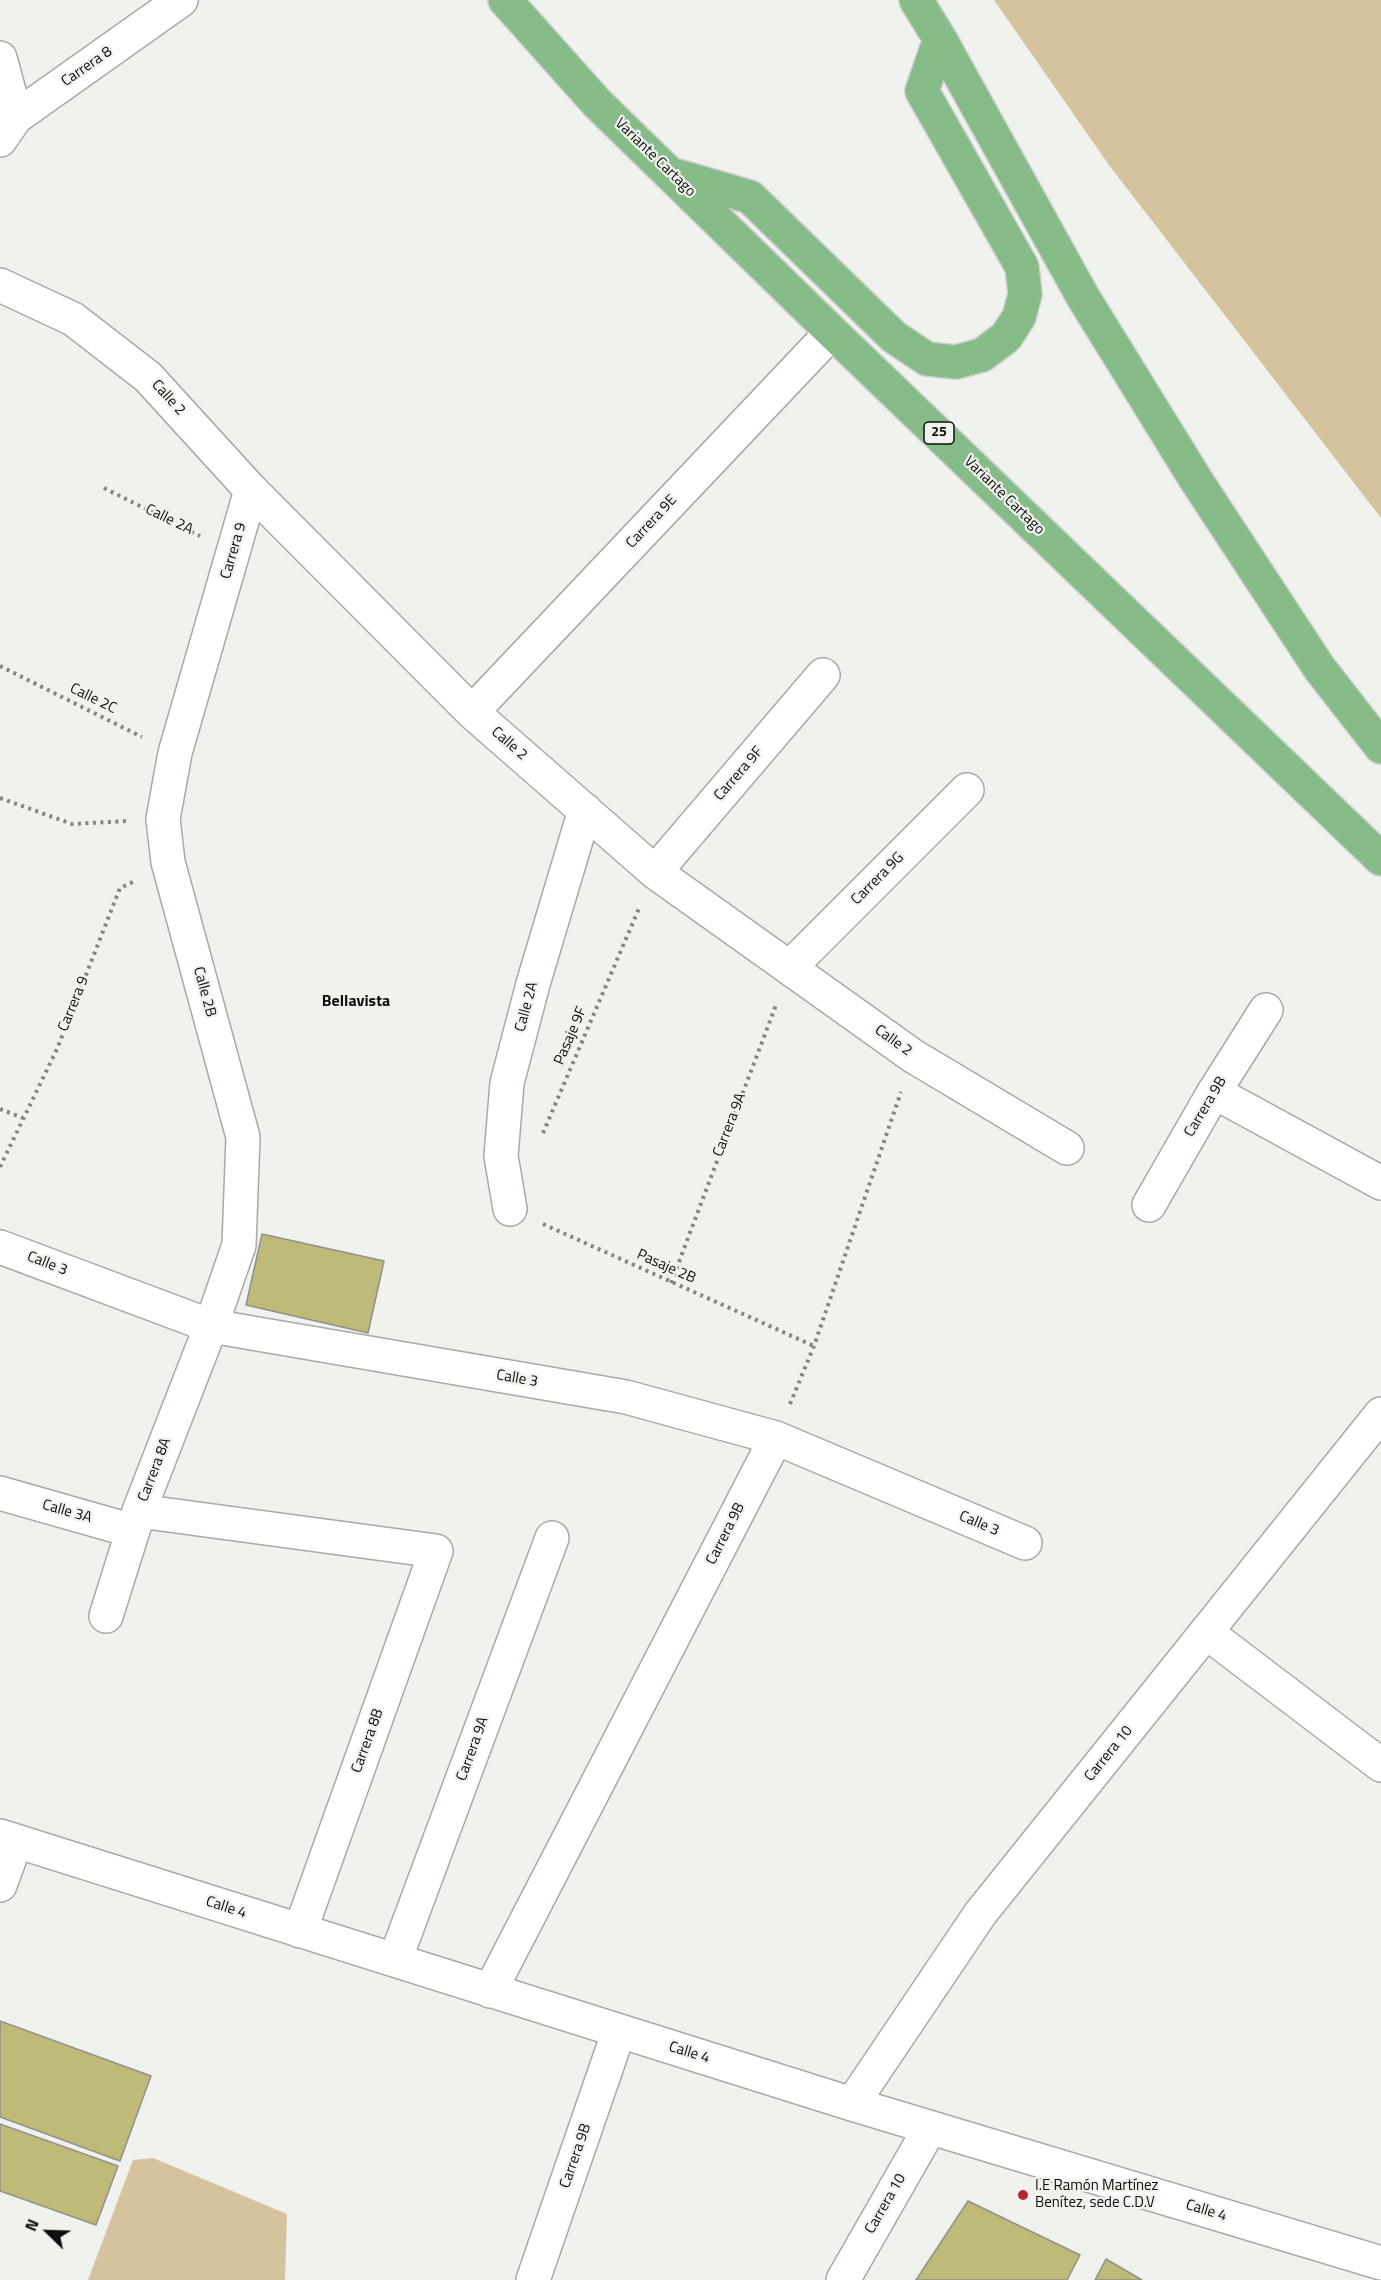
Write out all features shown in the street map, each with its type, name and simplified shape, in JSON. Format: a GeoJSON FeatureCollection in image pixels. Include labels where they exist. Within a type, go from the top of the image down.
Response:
{"type":"FeatureCollection","features":[{"type":"Feature","properties":{"kind":"highway","name":"Variante Cartago"},"geometry":{"type":"LineString","coordinates":[[505,0],[597,103],[1381,859]]}},
{"type":"Feature","properties":{"kind":"highway"},"geometry":{"type":"LineString","coordinates":[[916,0],[940,39],[1083,297],[1196,480],[1320,669],[1381,747]]}},
{"type":"Feature","properties":{"kind":"highway"},"geometry":{"type":"LineString","coordinates":[[673,175],[750,197],[894,337],[927,359],[956,362],[982,355],[1006,337],[1019,317],[1025,294],[1022,267],[922,91],[940,39]]}},
{"type":"Feature","properties":{"kind":"street","name":"Carrera 8"},"geometry":{"type":"LineString","coordinates":[[8,129],[181,0]]}},
{"type":"Feature","properties":{"kind":"street"},"geometry":{"type":"LineString","coordinates":[[0,58],[8,129]]}},
{"type":"Feature","properties":{"kind":"street","name":"Calle 2"},"geometry":{"type":"LineString","coordinates":[[0,285],[73,319],[148,377],[251,490],[472,712],[655,872],[913,1056],[1067,1148]]}},
{"type":"Feature","properties":{"kind":"street","name":"Carrera 9E"},"geometry":{"type":"LineString","coordinates":[[472,712],[832,332]]}},
{"type":"Feature","properties":{"kind":"street","name":"Carrera 9"},"geometry":{"type":"LineString","coordinates":[[163,819],[175,753],[251,490]]}},
{"type":"Feature","properties":{"kind":"street","name":"Carrera 9F"},"geometry":{"type":"LineString","coordinates":[[655,872],[824,675]]}},
{"type":"Feature","properties":{"kind":"street","name":"Carrera 9G"},"geometry":{"type":"LineString","coordinates":[[790,967],[967,790]]}},
{"type":"Feature","properties":{"kind":"street","name":"Calle 2A"},"geometry":{"type":"LineString","coordinates":[[510,1209],[501,1156],[507,1083],[533,984],[585,810]]}},
{"type":"Feature","properties":{"kind":"street","name":"Calle 2B"},"geometry":{"type":"LineString","coordinates":[[163,819],[168,862],[243,1137],[239,1245],[211,1326]]}},
{"type":"Feature","properties":{"kind":"street","name":"Carrera 9B"},"geometry":{"type":"LineString","coordinates":[[1149,1205],[1214,1092],[1266,1010]]}},
{"type":"Feature","properties":{"kind":"street"},"geometry":{"type":"LineString","coordinates":[[1214,1092],[1381,1183]]}},
{"type":"Feature","properties":{"kind":"street","name":"Calle 3"},"geometry":{"type":"LineString","coordinates":[[0,1247],[211,1326],[626,1397],[776,1438],[1025,1543]]}},
{"type":"Feature","properties":{"kind":"street","name":"Carrera 8A"},"geometry":{"type":"LineString","coordinates":[[106,1616],[136,1521],[211,1326]]}},
{"type":"Feature","properties":{"kind":"street","name":"Carrera 10"},"geometry":{"type":"LineString","coordinates":[[852,2104],[980,1914],[1381,1414]]}},
{"type":"Feature","properties":{"kind":"street","name":"Carrera 9B"},"geometry":{"type":"LineString","coordinates":[[490,1990],[776,1438]]}},
{"type":"Feature","properties":{"kind":"street","name":"Calle 3A"},"geometry":{"type":"LineString","coordinates":[[0,1493],[136,1521],[436,1551]]}},
{"type":"Feature","properties":{"kind":"street","name":"Carrera 9A"},"geometry":{"type":"LineString","coordinates":[[394,1960],[552,1538]]}},
{"type":"Feature","properties":{"kind":"street","name":"Carrera 8B"},"geometry":{"type":"LineString","coordinates":[[300,1931],[436,1551]]}},
{"type":"Feature","properties":{"kind":"street"},"geometry":{"type":"LineString","coordinates":[[1206,1632],[1381,1765]]}},
{"type":"Feature","properties":{"kind":"street"},"geometry":{"type":"LineString","coordinates":[[0,1885],[8,1839]]}},
{"type":"Feature","properties":{"kind":"street","name":"Calle 4"},"geometry":{"type":"LineString","coordinates":[[8,1839],[852,2104],[1381,2263]]}},
{"type":"Feature","properties":{"kind":"street","name":"Carrera 9B"},"geometry":{"type":"LineString","coordinates":[[533,2280],[619,2031]]}},
{"type":"Feature","properties":{"kind":"street","name":"Carrera 10"},"geometry":{"type":"LineString","coordinates":[[843,2280],[930,2128]]}},
{"type":"Feature","properties":{"kind":"path","name":"Calle 2A"},"geometry":{"type":"LineString","coordinates":[[104,488],[234,552]]}},
{"type":"Feature","properties":{"kind":"path","name":"Calle 2C"},"geometry":{"type":"LineString","coordinates":[[0,666],[175,753]]}},
{"type":"Feature","properties":{"kind":"path"},"geometry":{"type":"LineString","coordinates":[[0,798],[72,824],[163,819]]}},
{"type":"Feature","properties":{"kind":"path","name":"Carrera 9"},"geometry":{"type":"LineString","coordinates":[[0,1167],[57,1049],[120,888],[168,862]]}},
{"type":"Feature","properties":{"kind":"path","name":"Pasaje 9F"},"geometry":{"type":"LineString","coordinates":[[538,1144],[655,872]]}},
{"type":"Feature","properties":{"kind":"path","name":"Carrera 9A"},"geometry":{"type":"LineString","coordinates":[[671,1283],[790,967]]}},
{"type":"Feature","properties":{"kind":"path"},"geometry":{"type":"LineString","coordinates":[[776,1438],[814,1346],[913,1056]]}},
{"type":"Feature","properties":{"kind":"path"},"geometry":{"type":"LineString","coordinates":[[0,1109],[24,1118]]}},
{"type":"Feature","properties":{"kind":"path","name":"Pasaje 2B"},"geometry":{"type":"LineString","coordinates":[[510,1209],[814,1346]]}},
{"type":"Feature","properties":{"kind":"shaded area"},"geometry":{"type":"Polygon","coordinates":[[[994,0],[1381,0],[1381,518],[1109,165],[994,0]]]}},
{"type":"Feature","properties":{"kind":"shaded area"},"geometry":{"type":"Polygon","coordinates":[[[153,2158],[287,2214],[285,2280],[88,2280],[133,2160],[153,2158]]]}},
{"type":"Feature","properties":{"kind":"building"},"geometry":{"type":"Polygon","coordinates":[[[262,1234],[384,1261],[368,1333],[246,1305],[262,1234]]]}},
{"type":"Feature","properties":{"kind":"building"},"geometry":{"type":"Polygon","coordinates":[[[0,2021],[151,2076],[120,2161],[0,2117],[0,2021]]]}},
{"type":"Feature","properties":{"kind":"building"},"geometry":{"type":"Polygon","coordinates":[[[0,2124],[118,2166],[96,2225],[0,2191],[0,2124]]]}},
{"type":"Feature","properties":{"kind":"building"},"geometry":{"type":"Polygon","coordinates":[[[968,2201],[1080,2255],[1067,2280],[916,2280],[968,2201]]]}},
{"type":"Feature","properties":{"kind":"building"},"geometry":{"type":"Polygon","coordinates":[[[1106,2259],[1142,2280],[1095,2280],[1106,2259]]]}},
{"type":"Feature","properties":{"kind":"place","name":"I.E Ramón Martínez Benítez, sede C.D.V"},"geometry":{"type":"Point","coordinates":[1023,2195]}},
{"type":"Feature","properties":{"kind":"district","name":"Bellavista"},"geometry":{"type":"Point","coordinates":[356,1002]}}]}
